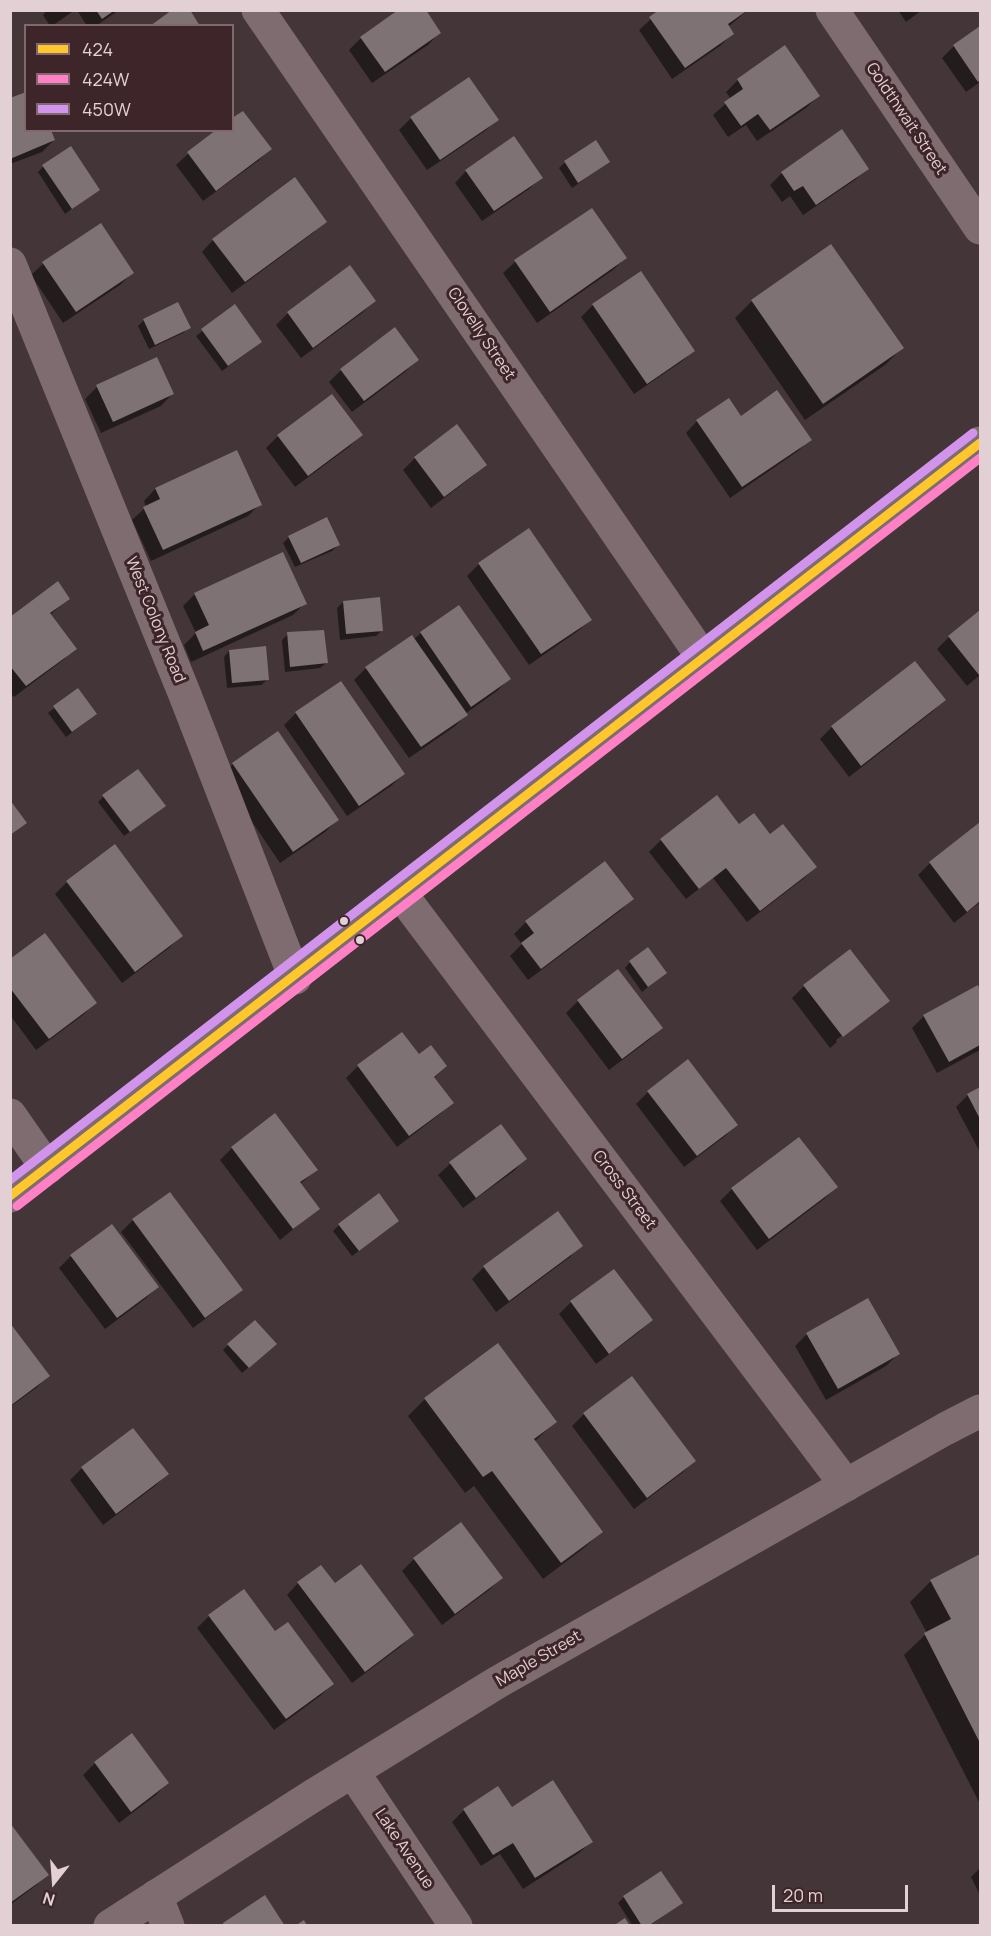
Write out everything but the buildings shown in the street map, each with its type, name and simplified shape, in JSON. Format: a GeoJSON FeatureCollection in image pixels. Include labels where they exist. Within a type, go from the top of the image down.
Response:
{"type":"FeatureCollection","features":[{"type":"Feature","properties":{"kind":"street","name":"Clovelly Street"},"geometry":{"type":"LineString","coordinates":[[258,10],[703,658]]}},
{"type":"Feature","properties":{"kind":"street","name":"Goldthwait Street"},"geometry":{"type":"LineString","coordinates":[[832,10],[981,228]]}},
{"type":"Feature","properties":{"kind":"street","name":"West Colony Road"},"geometry":{"type":"LineString","coordinates":[[10,264],[185,695],[294,978]]}},
{"type":"Feature","properties":{"kind":"street"},"geometry":{"type":"LineString","coordinates":[[10,1196],[981,443]]}},
{"type":"Feature","properties":{"kind":"street","name":"Cross Street"},"geometry":{"type":"LineString","coordinates":[[401,894],[846,1485]]}},
{"type":"Feature","properties":{"kind":"street"},"geometry":{"type":"LineString","coordinates":[[10,1115],[47,1168]]}},
{"type":"Feature","properties":{"kind":"street","name":"Maple Street"},"geometry":{"type":"LineString","coordinates":[[110,1926],[162,1911],[353,1772],[498,1682],[981,1411]]}},
{"type":"Feature","properties":{"kind":"street","name":"Lake Avenue"},"geometry":{"type":"LineString","coordinates":[[353,1772],[456,1926]]}},
{"type":"Feature","properties":{"kind":"transit line","name":"450W"},"geometry":{"type":"LineString","coordinates":[[10,1180],[973,433]]}},
{"type":"Feature","properties":{"kind":"transit line","name":"424"},"geometry":{"type":"LineString","coordinates":[[10,1196],[980,443]]}},
{"type":"Feature","properties":{"kind":"transit line","name":"424W"},"geometry":{"type":"LineString","coordinates":[[17,1206],[980,458]]}}]}
